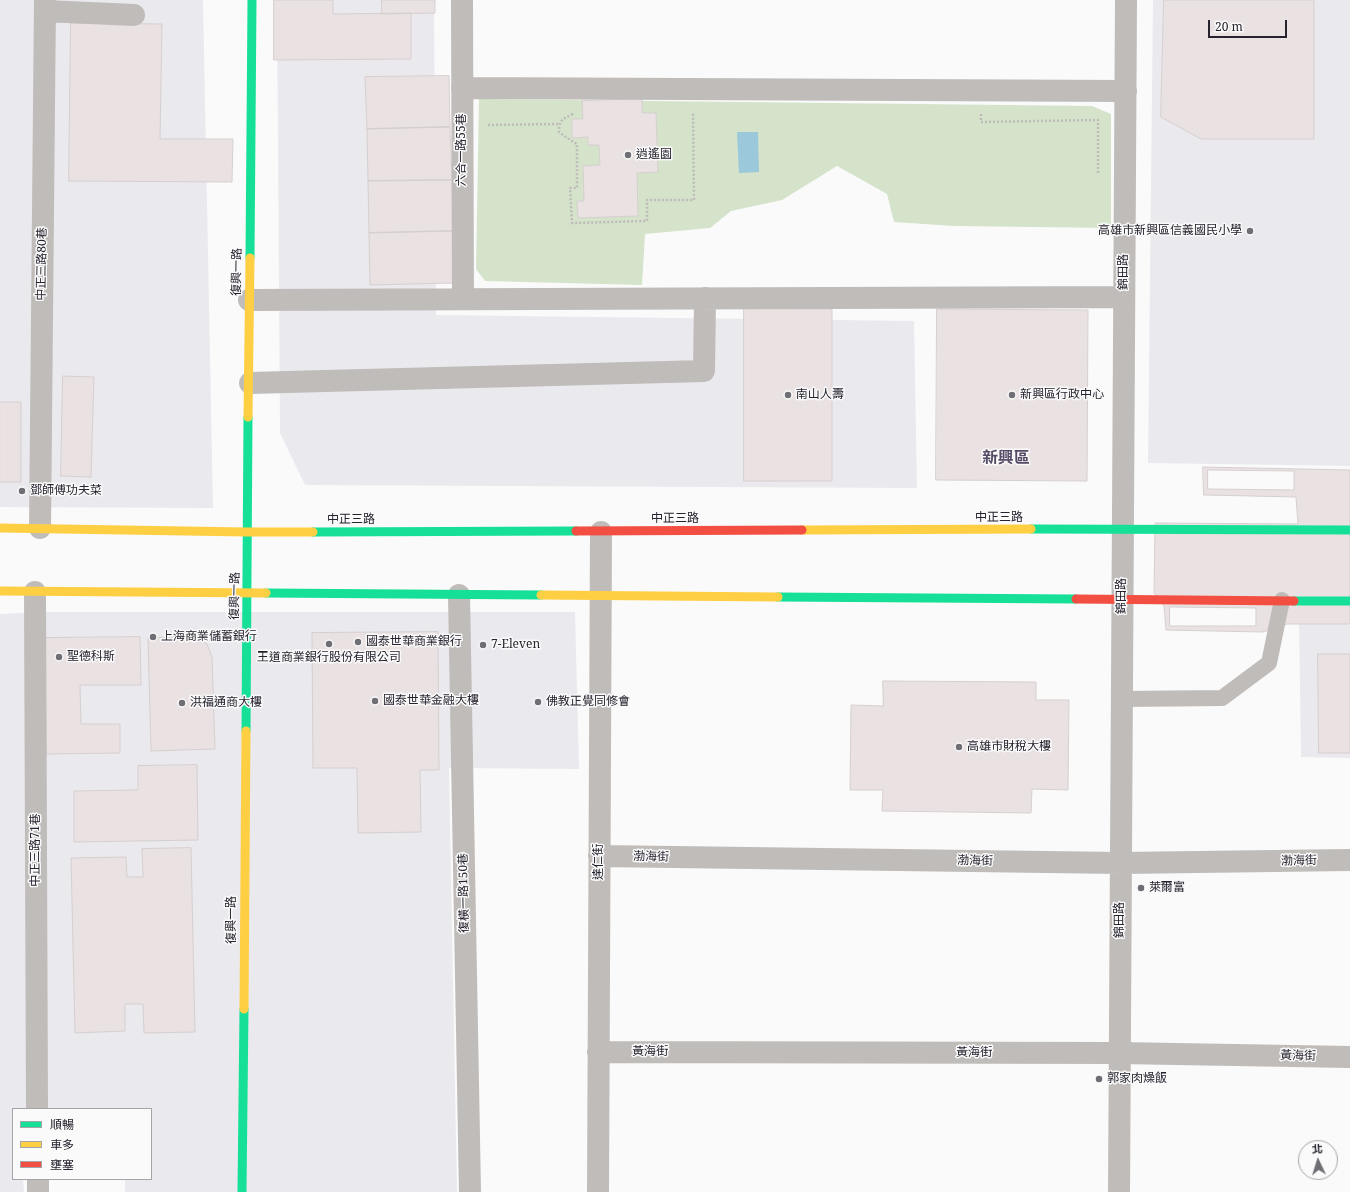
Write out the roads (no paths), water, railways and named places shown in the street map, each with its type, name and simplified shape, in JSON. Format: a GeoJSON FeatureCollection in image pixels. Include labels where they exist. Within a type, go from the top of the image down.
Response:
{"type":"FeatureCollection","features":[{"type":"Feature","properties":{"kind":"street","name":"復興一路"},"geometry":{"type":"LineString","coordinates":[[242,1192],[246,593],[250,383],[249,300],[252,0]]}},
{"type":"Feature","properties":{"kind":"street","name":"六合一路55巷"},"geometry":{"type":"LineString","coordinates":[[462,0],[463,299]]}},
{"type":"Feature","properties":{"kind":"street","name":"錦田路"},"geometry":{"type":"LineString","coordinates":[[1119,1192],[1126,0]]}},
{"type":"Feature","properties":{"kind":"street"},"geometry":{"type":"LineString","coordinates":[[45,5],[134,15]]}},
{"type":"Feature","properties":{"kind":"street","name":"中正三路80巷"},"geometry":{"type":"LineString","coordinates":[[40,528],[45,5]]}},
{"type":"Feature","properties":{"kind":"street"},"geometry":{"type":"LineString","coordinates":[[462,88],[1126,91]]}},
{"type":"Feature","properties":{"kind":"street"},"geometry":{"type":"LineString","coordinates":[[249,300],[1124,297]]}},
{"type":"Feature","properties":{"kind":"street"},"geometry":{"type":"LineString","coordinates":[[250,383],[704,371],[705,298]]}},
{"type":"Feature","properties":{"kind":"street","name":"中正三路"},"geometry":{"type":"LineString","coordinates":[[0,528],[248,532],[601,532],[1123,529],[1350,530]]}},
{"type":"Feature","properties":{"kind":"street","name":"達仁街"},"geometry":{"type":"LineString","coordinates":[[598,1192],[601,532]]}},
{"type":"Feature","properties":{"kind":"street"},"geometry":{"type":"LineString","coordinates":[[0,592],[1350,601]]}},
{"type":"Feature","properties":{"kind":"street","name":"中正三路71巷"},"geometry":{"type":"LineString","coordinates":[[35,592],[37,1108]]}},
{"type":"Feature","properties":{"kind":"street","name":"復橫一路150巷"},"geometry":{"type":"LineString","coordinates":[[459,595],[470,1192]]}},
{"type":"Feature","properties":{"kind":"street","name":"渤海街"},"geometry":{"type":"LineString","coordinates":[[599,856],[1121,863],[1350,860]]}},
{"type":"Feature","properties":{"kind":"street","name":"黃海街"},"geometry":{"type":"LineString","coordinates":[[598,1052],[1119,1053],[1350,1057]]}},
{"type":"Feature","properties":{"kind":"street"},"geometry":{"type":"LineString","coordinates":[[38,1180],[38,1192]]}},
{"type":"Feature","properties":{"kind":"lane"},"geometry":{"type":"LineString","coordinates":[[1122,699],[1222,698],[1269,662],[1282,600]]}},
{"type":"Feature","properties":{"kind":"water"},"geometry":{"type":"Polygon","coordinates":[[[737,132],[758,132],[759,172],[739,173],[737,132]]]}},
{"type":"Feature","properties":{"kind":"place","name":"逍遙園"},"geometry":{"type":"Point","coordinates":[628,155]}},
{"type":"Feature","properties":{"kind":"place","name":"高雄市新興區信義國民小學"},"geometry":{"type":"Point","coordinates":[1250,231]}},
{"type":"Feature","properties":{"kind":"place","name":"南山人壽"},"geometry":{"type":"Point","coordinates":[788,395]}},
{"type":"Feature","properties":{"kind":"place","name":"新興區行政中心"},"geometry":{"type":"Point","coordinates":[1012,395]}},
{"type":"Feature","properties":{"kind":"place","name":"鄧師傅功夫菜"},"geometry":{"type":"Point","coordinates":[22,491]}},
{"type":"Feature","properties":{"kind":"place","name":"上海商業儲蓄銀行"},"geometry":{"type":"Point","coordinates":[153,637]}},
{"type":"Feature","properties":{"kind":"place","name":"國泰世華商業銀行"},"geometry":{"type":"Point","coordinates":[358,642]}},
{"type":"Feature","properties":{"kind":"place","name":"王道商業銀行股份有限公司"},"geometry":{"type":"Point","coordinates":[329,644]}},
{"type":"Feature","properties":{"kind":"place","name":"7-Eleven"},"geometry":{"type":"Point","coordinates":[483,645]}},
{"type":"Feature","properties":{"kind":"place","name":"聖德科斯"},"geometry":{"type":"Point","coordinates":[59,657]}},
{"type":"Feature","properties":{"kind":"place","name":"國泰世華金融大樓"},"geometry":{"type":"Point","coordinates":[375,701]}},
{"type":"Feature","properties":{"kind":"place","name":"佛教正覺同修會"},"geometry":{"type":"Point","coordinates":[538,702]}},
{"type":"Feature","properties":{"kind":"place","name":"洪福通商大樓"},"geometry":{"type":"Point","coordinates":[182,703]}},
{"type":"Feature","properties":{"kind":"place","name":"高雄市財稅大樓"},"geometry":{"type":"Point","coordinates":[959,747]}},
{"type":"Feature","properties":{"kind":"place","name":"萊爾富"},"geometry":{"type":"Point","coordinates":[1141,888]}},
{"type":"Feature","properties":{"kind":"place","name":"郭家肉燥飯"},"geometry":{"type":"Point","coordinates":[1099,1079]}},
{"type":"Feature","properties":{"kind":"district","name":"新興區"},"geometry":{"type":"Point","coordinates":[1006,458]}}]}
